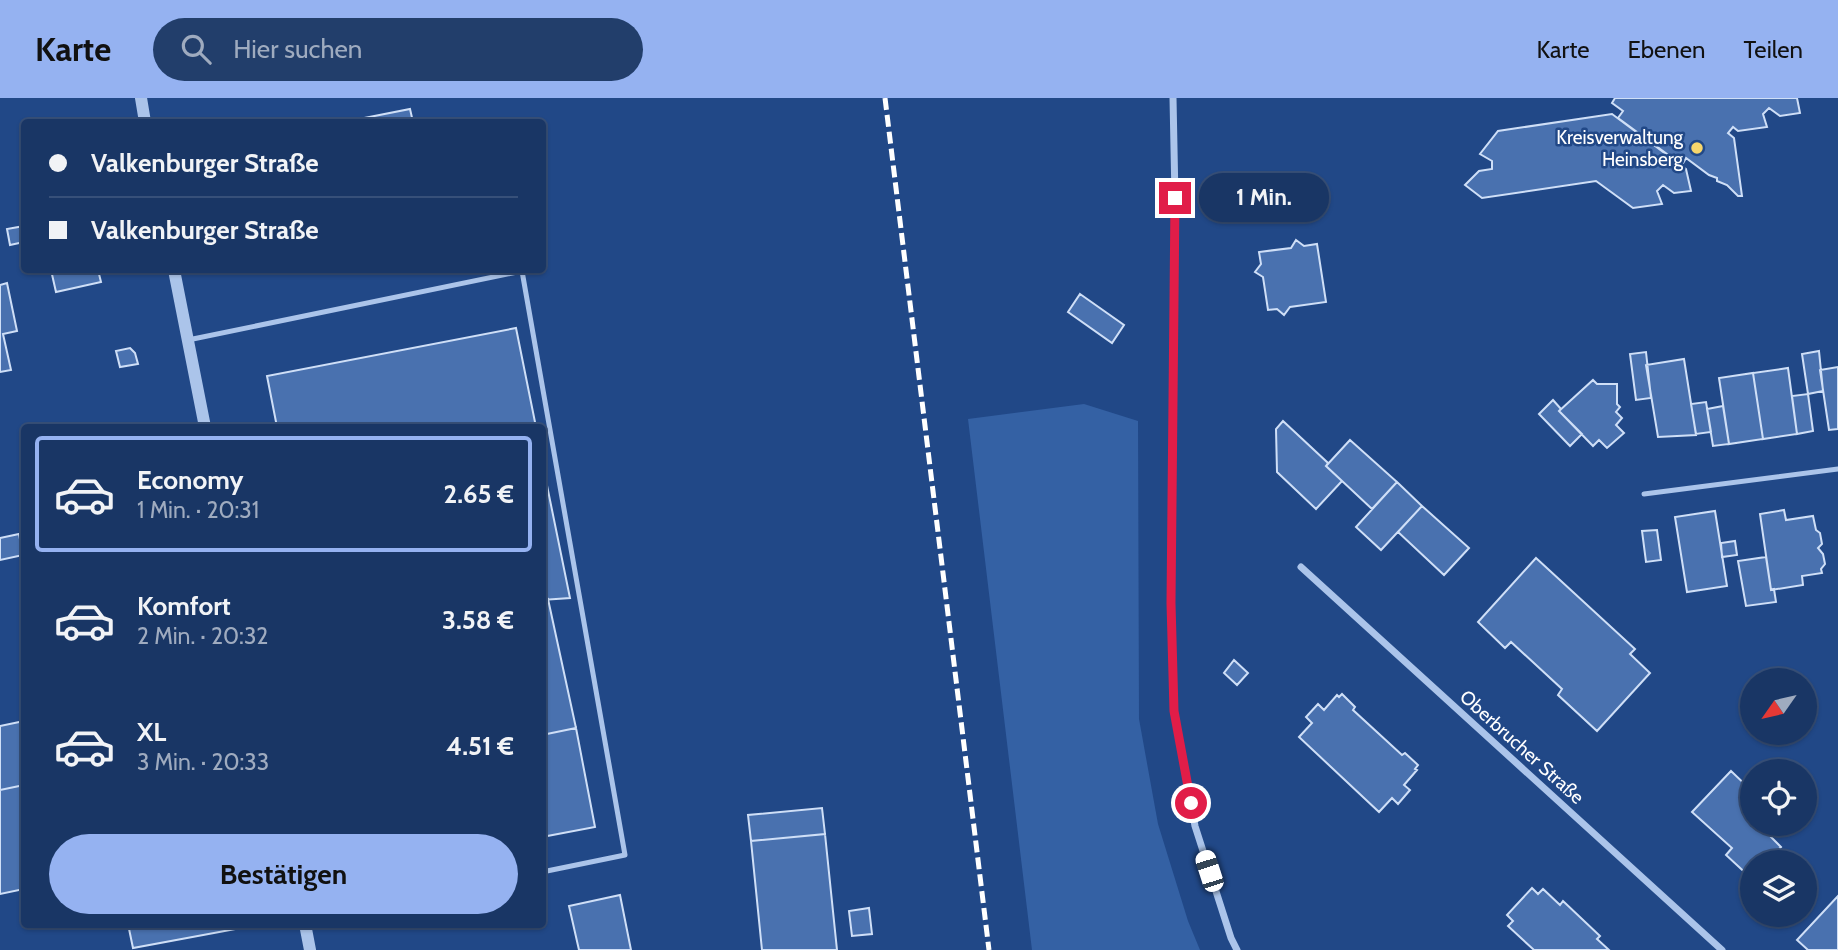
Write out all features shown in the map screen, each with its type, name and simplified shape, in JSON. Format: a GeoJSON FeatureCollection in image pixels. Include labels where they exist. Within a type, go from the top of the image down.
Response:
{"type":"FeatureCollection","features":[{"type":"Feature","properties":{"kind":"street"},"geometry":{"type":"LineString","coordinates":[[141,98],[144,119]]}},
{"type":"Feature","properties":{"kind":"street"},"geometry":{"type":"LineString","coordinates":[[1173,98],[1175,198],[1171,603],[1174,711],[1195,827],[1237,950]]}},
{"type":"Feature","properties":{"kind":"street"},"geometry":{"type":"LineString","coordinates":[[175,273],[204,424]]}},
{"type":"Feature","properties":{"kind":"street","name":"Oberbrucher Straße"},"geometry":{"type":"LineString","coordinates":[[1301,567],[1722,950]]}},
{"type":"Feature","properties":{"kind":"street"},"geometry":{"type":"LineString","coordinates":[[306,928],[310,950]]}},
{"type":"Feature","properties":{"kind":"lane"},"geometry":{"type":"LineString","coordinates":[[188,340],[512,273]]}},
{"type":"Feature","properties":{"kind":"lane"},"geometry":{"type":"LineString","coordinates":[[522,273],[625,855],[546,871]]}},
{"type":"Feature","properties":{"kind":"lane"},"geometry":{"type":"LineString","coordinates":[[1644,494],[1838,469]]}},
{"type":"Feature","properties":{"kind":"shaded area"},"geometry":{"type":"Polygon","coordinates":[[[1084,404],[1138,421],[1139,719],[1158,824],[1188,921],[1200,950],[1032,950],[968,419],[1084,404]]]}},
{"type":"Feature","properties":{"kind":"building","name":"Kreisverwaltung Heinsberg"},"geometry":{"type":"Polygon","coordinates":[[[1615,98],[1797,98],[1800,113],[1780,116],[1769,108],[1763,114],[1767,127],[1738,131],[1733,127],[1728,133],[1734,138],[1742,196],[1738,196],[1727,185],[1717,181],[1717,178],[1686,158],[1682,165],[1618,118],[1623,111],[1612,103],[1615,98]]]}},
{"type":"Feature","properties":{"kind":"building"},"geometry":{"type":"Polygon","coordinates":[[[410,109],[412,119],[359,119],[410,109]]]}},
{"type":"Feature","properties":{"kind":"building"},"geometry":{"type":"Polygon","coordinates":[[[1612,114],[1686,169],[1691,191],[1674,193],[1663,185],[1657,191],[1662,204],[1633,208],[1596,181],[1482,198],[1465,185],[1479,171],[1492,169],[1492,161],[1480,154],[1498,131],[1612,114]]]}},
{"type":"Feature","properties":{"kind":"building"},"geometry":{"type":"Polygon","coordinates":[[[21,227],[21,243],[10,245],[7,229],[21,227]]]}},
{"type":"Feature","properties":{"kind":"building"},"geometry":{"type":"Polygon","coordinates":[[[1296,240],[1304,246],[1317,244],[1326,302],[1290,307],[1284,315],[1277,309],[1268,310],[1263,277],[1255,272],[1261,264],[1259,252],[1291,248],[1296,240]]]}},
{"type":"Feature","properties":{"kind":"building"},"geometry":{"type":"Polygon","coordinates":[[[52,273],[99,273],[101,282],[56,292],[52,273]]]}},
{"type":"Feature","properties":{"kind":"building"},"geometry":{"type":"Polygon","coordinates":[[[7,283],[17,331],[3,334],[11,370],[0,372],[0,285],[7,283]]]}},
{"type":"Feature","properties":{"kind":"building"},"geometry":{"type":"Polygon","coordinates":[[[1080,294],[1124,325],[1112,343],[1068,312],[1080,294]]]}},
{"type":"Feature","properties":{"kind":"building"},"geometry":{"type":"Polygon","coordinates":[[[516,328],[535,424],[276,424],[267,376],[516,328]]]}},
{"type":"Feature","properties":{"kind":"building"},"geometry":{"type":"Polygon","coordinates":[[[130,348],[135,353],[138,364],[120,367],[116,351],[130,348]]]}},
{"type":"Feature","properties":{"kind":"building"},"geometry":{"type":"Polygon","coordinates":[[[1819,351],[1823,391],[1808,394],[1802,354],[1819,351]]]}},
{"type":"Feature","properties":{"kind":"building"},"geometry":{"type":"Polygon","coordinates":[[[1646,352],[1651,398],[1636,400],[1630,354],[1646,352]]]}},
{"type":"Feature","properties":{"kind":"building"},"geometry":{"type":"Polygon","coordinates":[[[1684,359],[1696,435],[1658,437],[1646,365],[1684,359]]]}},
{"type":"Feature","properties":{"kind":"building"},"geometry":{"type":"Polygon","coordinates":[[[1838,367],[1838,429],[1829,430],[1820,370],[1838,367]]]}},
{"type":"Feature","properties":{"kind":"building"},"geometry":{"type":"Polygon","coordinates":[[[1788,368],[1797,434],[1763,439],[1753,373],[1788,368]]]}},
{"type":"Feature","properties":{"kind":"building"},"geometry":{"type":"Polygon","coordinates":[[[1753,373],[1763,439],[1729,444],[1719,378],[1753,373]]]}},
{"type":"Feature","properties":{"kind":"building"},"geometry":{"type":"Polygon","coordinates":[[[1593,380],[1597,384],[1617,384],[1617,404],[1620,407],[1616,412],[1622,418],[1616,425],[1624,433],[1607,448],[1599,440],[1593,446],[1559,411],[1593,380]]]}},
{"type":"Feature","properties":{"kind":"building"},"geometry":{"type":"Polygon","coordinates":[[[1808,394],[1813,431],[1797,434],[1792,396],[1808,394]]]}},
{"type":"Feature","properties":{"kind":"building"},"geometry":{"type":"Polygon","coordinates":[[[1553,400],[1561,409],[1559,411],[1582,434],[1570,446],[1539,414],[1553,400]]]}},
{"type":"Feature","properties":{"kind":"building"},"geometry":{"type":"Polygon","coordinates":[[[1706,402],[1711,432],[1696,434],[1691,404],[1706,402]]]}},
{"type":"Feature","properties":{"kind":"building"},"geometry":{"type":"Polygon","coordinates":[[[1723,406],[1729,444],[1713,446],[1707,409],[1723,406]]]}},
{"type":"Feature","properties":{"kind":"building"},"geometry":{"type":"Polygon","coordinates":[[[1283,421],[1328,463],[1326,466],[1342,481],[1316,509],[1277,472],[1276,429],[1283,421]]]}},
{"type":"Feature","properties":{"kind":"building"},"geometry":{"type":"Polygon","coordinates":[[[1350,440],[1397,482],[1372,509],[1326,466],[1350,440]]]}},
{"type":"Feature","properties":{"kind":"building"},"geometry":{"type":"Polygon","coordinates":[[[546,481],[570,598],[546,600],[546,481]]]}},
{"type":"Feature","properties":{"kind":"building"},"geometry":{"type":"Polygon","coordinates":[[[1397,482],[1422,506],[1381,550],[1356,527],[1397,482]]]}},
{"type":"Feature","properties":{"kind":"building"},"geometry":{"type":"Polygon","coordinates":[[[1422,506],[1469,548],[1444,575],[1398,532],[1422,506]]]}},
{"type":"Feature","properties":{"kind":"building"},"geometry":{"type":"Polygon","coordinates":[[[1784,510],[1786,520],[1813,516],[1822,544],[1818,548],[1823,554],[1825,564],[1821,569],[1822,573],[1802,576],[1803,585],[1771,590],[1760,514],[1784,510]]]}},
{"type":"Feature","properties":{"kind":"building"},"geometry":{"type":"Polygon","coordinates":[[[1715,511],[1727,586],[1687,592],[1675,517],[1715,511]]]}},
{"type":"Feature","properties":{"kind":"building"},"geometry":{"type":"Polygon","coordinates":[[[1657,530],[1661,560],[1646,562],[1642,531],[1657,530]]]}},
{"type":"Feature","properties":{"kind":"building"},"geometry":{"type":"Polygon","coordinates":[[[19,534],[21,555],[0,560],[0,538],[19,534]]]}},
{"type":"Feature","properties":{"kind":"building"},"geometry":{"type":"Polygon","coordinates":[[[1735,541],[1737,555],[1722,557],[1721,543],[1735,541]]]}},
{"type":"Feature","properties":{"kind":"building"},"geometry":{"type":"Polygon","coordinates":[[[1766,557],[1771,590],[1774,589],[1776,602],[1746,606],[1738,561],[1766,557]]]}},
{"type":"Feature","properties":{"kind":"building"},"geometry":{"type":"Polygon","coordinates":[[[1536,558],[1635,649],[1630,654],[1650,673],[1597,731],[1558,695],[1562,689],[1511,642],[1505,648],[1478,622],[1536,558]]]}},
{"type":"Feature","properties":{"kind":"building"},"geometry":{"type":"Polygon","coordinates":[[[546,599],[576,728],[546,734],[546,599]]]}},
{"type":"Feature","properties":{"kind":"building"},"geometry":{"type":"Polygon","coordinates":[[[1234,660],[1248,673],[1237,685],[1224,673],[1234,660]]]}},
{"type":"Feature","properties":{"kind":"building"},"geometry":{"type":"Polygon","coordinates":[[[1342,694],[1355,707],[1353,710],[1402,755],[1405,753],[1418,765],[1404,785],[1410,790],[1398,804],[1392,798],[1379,812],[1299,737],[1312,723],[1306,717],[1318,704],[1324,710],[1337,695],[1339,697],[1342,694]]]}},
{"type":"Feature","properties":{"kind":"building"},"geometry":{"type":"Polygon","coordinates":[[[21,722],[21,786],[0,790],[0,726],[21,722]]]}},
{"type":"Feature","properties":{"kind":"building"},"geometry":{"type":"Polygon","coordinates":[[[576,728],[595,827],[546,836],[546,734],[576,728]]]}},
{"type":"Feature","properties":{"kind":"building"},"geometry":{"type":"Polygon","coordinates":[[[1731,771],[1740,780],[1740,836],[1770,836],[1781,847],[1778,850],[1740,850],[1740,868],[1726,855],[1732,848],[1692,812],[1731,771]]]}},
{"type":"Feature","properties":{"kind":"building"},"geometry":{"type":"Polygon","coordinates":[[[21,786],[21,890],[0,894],[0,790],[21,786]]]}},
{"type":"Feature","properties":{"kind":"building"},"geometry":{"type":"Polygon","coordinates":[[[822,808],[825,834],[751,841],[748,815],[822,808]]]}},
{"type":"Feature","properties":{"kind":"building"},"geometry":{"type":"Polygon","coordinates":[[[825,834],[837,950],[762,950],[751,841],[825,834]]]}},
{"type":"Feature","properties":{"kind":"building"},"geometry":{"type":"Polygon","coordinates":[[[1532,888],[1538,894],[1543,889],[1560,905],[1563,901],[1600,936],[1597,939],[1609,950],[1534,950],[1508,926],[1513,921],[1507,915],[1532,888]]]}},
{"type":"Feature","properties":{"kind":"building"},"geometry":{"type":"Polygon","coordinates":[[[620,895],[631,950],[579,950],[569,906],[620,895]]]}},
{"type":"Feature","properties":{"kind":"building"},"geometry":{"type":"Polygon","coordinates":[[[1838,896],[1838,950],[1808,950],[1797,940],[1809,927],[1817,927],[1817,919],[1838,896]]]}},
{"type":"Feature","properties":{"kind":"building"},"geometry":{"type":"Polygon","coordinates":[[[869,908],[872,934],[852,936],[849,911],[869,908]]]}},
{"type":"Feature","properties":{"kind":"building"},"geometry":{"type":"Polygon","coordinates":[[[129,928],[241,928],[133,948],[129,928]]]}},
{"type":"Feature","properties":{"kind":"railway"},"geometry":{"type":"LineString","coordinates":[[885,98],[989,950]]}},
{"type":"Feature","properties":{"kind":"place","name":"Kreisverwaltung Heinsberg"},"geometry":{"type":"Point","coordinates":[1697,148]}},
{"type":"Feature","properties":{"kind":"route"},"geometry":{"type":"LineString","coordinates":[[1175,198],[1171,603],[1174,711],[1191,803]]}}]}
